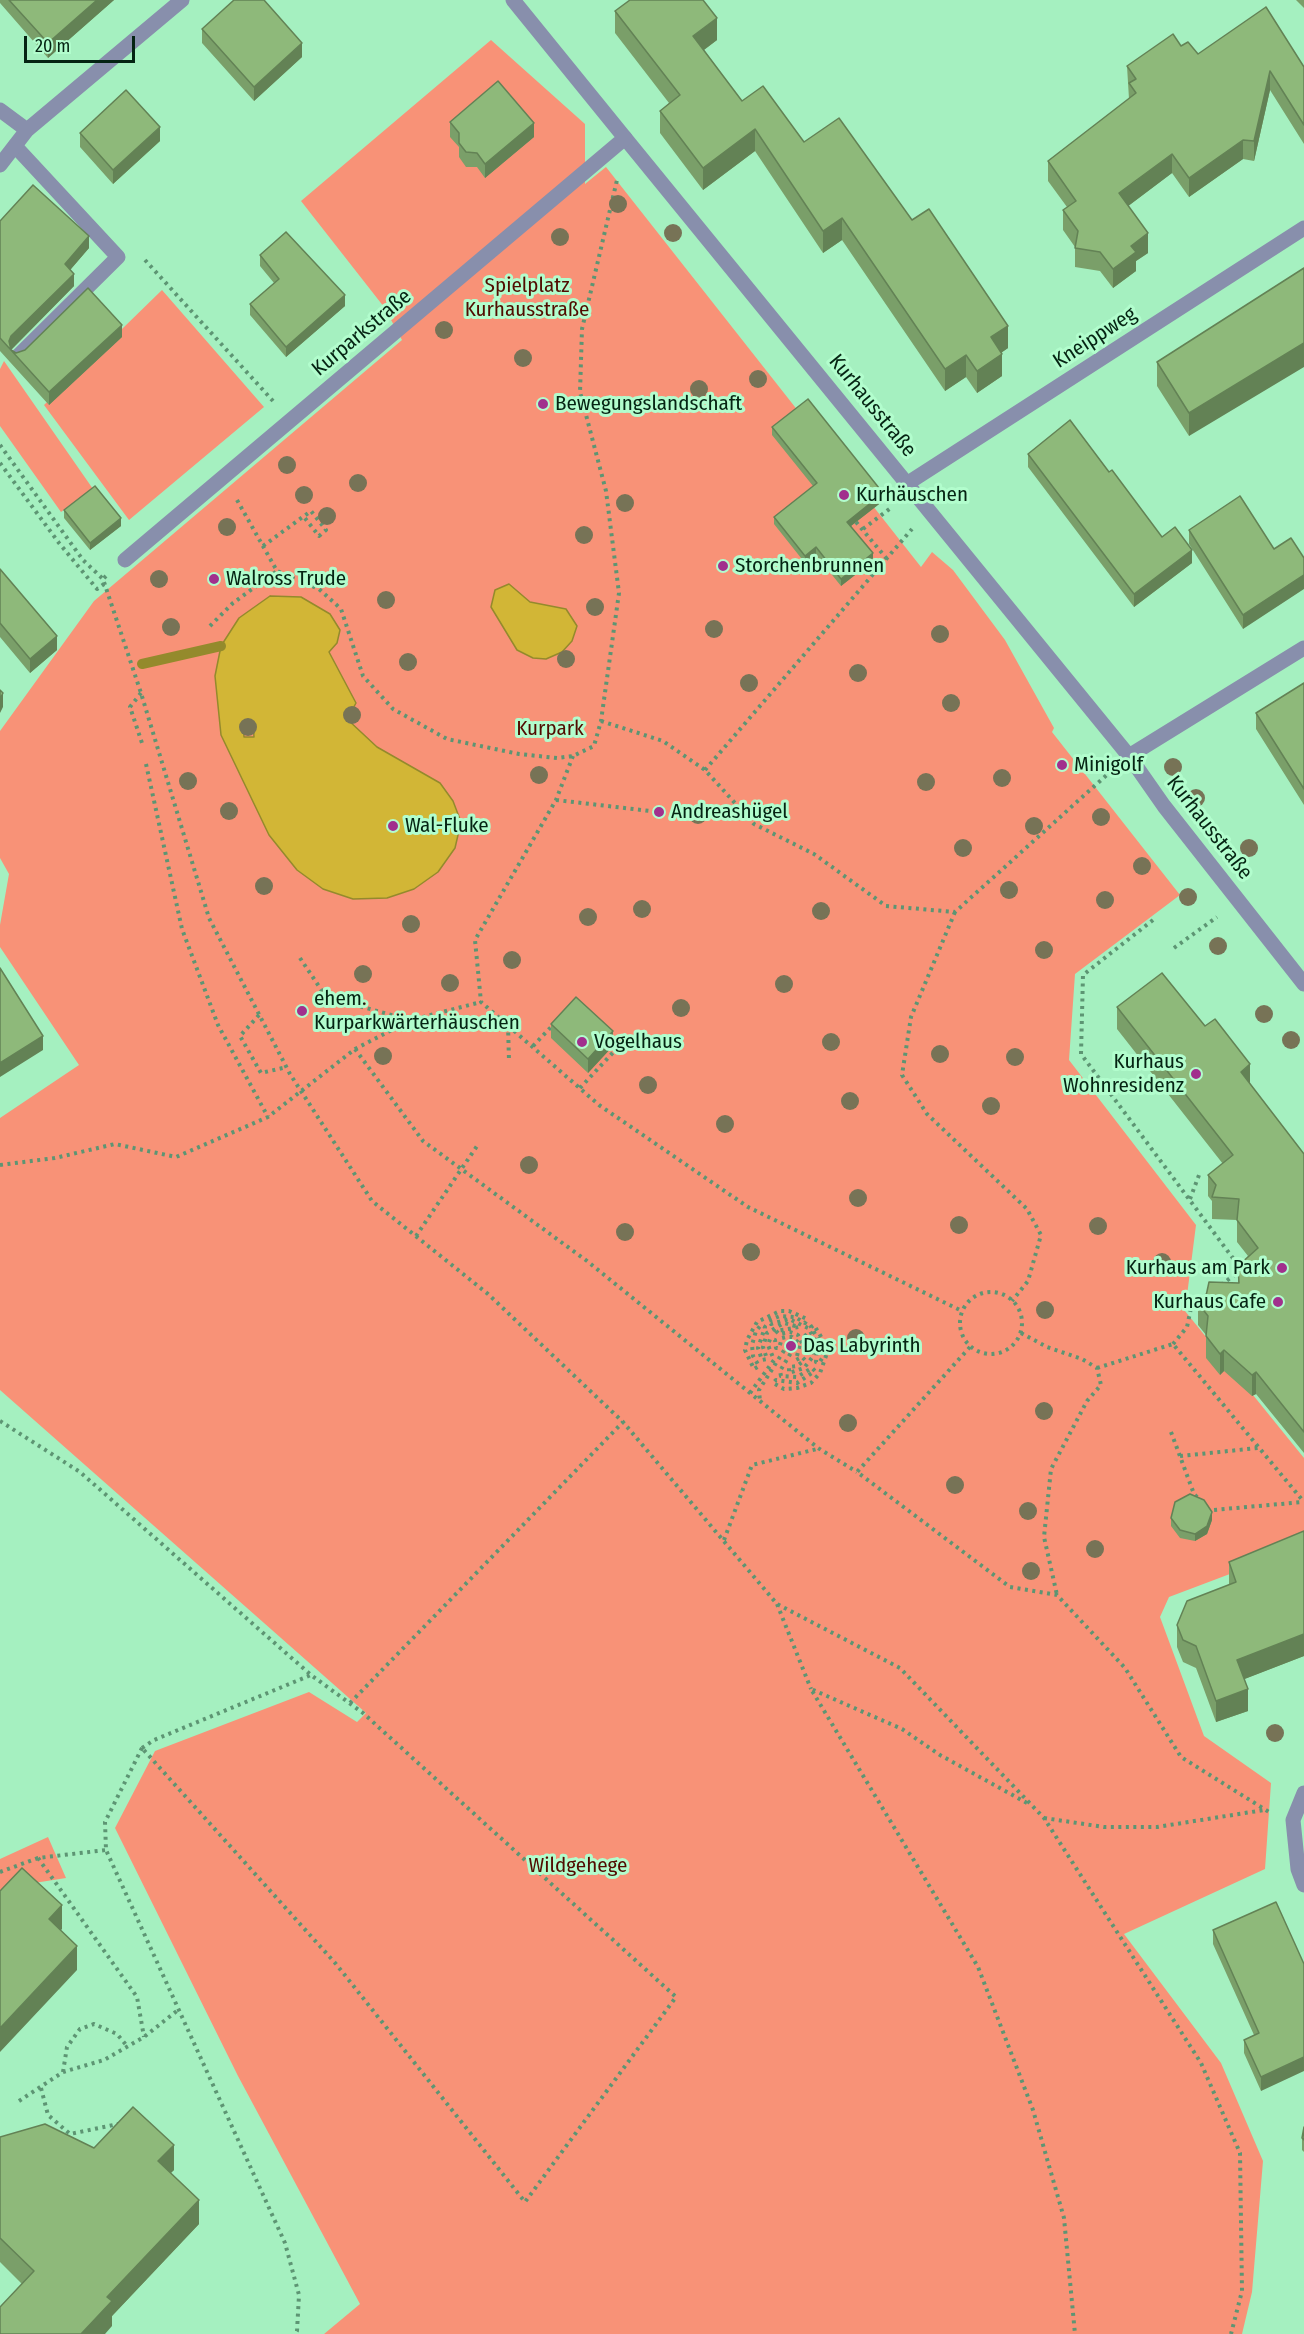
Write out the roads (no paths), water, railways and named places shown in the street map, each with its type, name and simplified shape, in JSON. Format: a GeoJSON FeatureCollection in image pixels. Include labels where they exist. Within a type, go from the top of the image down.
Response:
{"type":"FeatureCollection","features":[{"type":"Feature","properties":{"kind":"street"},"geometry":{"type":"LineString","coordinates":[[0,165],[27,130],[182,0]]}},
{"type":"Feature","properties":{"kind":"street","name":"Kurhausstraße"},"geometry":{"type":"LineString","coordinates":[[513,0],[1129,756],[1304,984]]}},
{"type":"Feature","properties":{"kind":"street"},"geometry":{"type":"LineString","coordinates":[[0,110],[27,130]]}},
{"type":"Feature","properties":{"kind":"street","name":"Kurparkstraße"},"geometry":{"type":"LineString","coordinates":[[125,560],[625,138]]}},
{"type":"Feature","properties":{"kind":"street"},"geometry":{"type":"LineString","coordinates":[[15,146],[118,257],[18,356]]}},
{"type":"Feature","properties":{"kind":"street","name":"Kneippweg"},"geometry":{"type":"LineString","coordinates":[[908,483],[1304,228]]}},
{"type":"Feature","properties":{"kind":"street"},"geometry":{"type":"LineString","coordinates":[[1129,756],[1304,648]]}},
{"type":"Feature","properties":{"kind":"street"},"geometry":{"type":"LineString","coordinates":[[1304,1793],[1293,1820],[1299,1869],[1304,1885]]}},
{"type":"Feature","properties":{"kind":"waterway"},"geometry":{"type":"LineString","coordinates":[[142,664],[221,646]]}},
{"type":"Feature","properties":{"kind":"place","name":"Bewegungslandschaft"},"geometry":{"type":"Point","coordinates":[543,404]}},
{"type":"Feature","properties":{"kind":"place","name":"Kurhäuschen"},"geometry":{"type":"Point","coordinates":[844,495]}},
{"type":"Feature","properties":{"kind":"place","name":"Storchenbrunnen"},"geometry":{"type":"Point","coordinates":[723,566]}},
{"type":"Feature","properties":{"kind":"place","name":"Walross Trude"},"geometry":{"type":"Point","coordinates":[214,579]}},
{"type":"Feature","properties":{"kind":"place","name":"Minigolf"},"geometry":{"type":"Point","coordinates":[1062,765]}},
{"type":"Feature","properties":{"kind":"place","name":"Andreashügel"},"geometry":{"type":"Point","coordinates":[659,812]}},
{"type":"Feature","properties":{"kind":"place","name":"Wal-Fluke"},"geometry":{"type":"Point","coordinates":[393,826]}},
{"type":"Feature","properties":{"kind":"place","name":"ehem. Kurparkwärterhäuschen"},"geometry":{"type":"Point","coordinates":[302,1011]}},
{"type":"Feature","properties":{"kind":"place","name":"Vogelhaus"},"geometry":{"type":"Point","coordinates":[582,1042]}},
{"type":"Feature","properties":{"kind":"place","name":"Kurhaus Wohnresidenz"},"geometry":{"type":"Point","coordinates":[1196,1074]}},
{"type":"Feature","properties":{"kind":"place","name":"Kurhaus am Park"},"geometry":{"type":"Point","coordinates":[1282,1268]}},
{"type":"Feature","properties":{"kind":"place","name":"Kurhaus Cafe"},"geometry":{"type":"Point","coordinates":[1278,1302]}},
{"type":"Feature","properties":{"kind":"place","name":"Das Labyrinth"},"geometry":{"type":"Point","coordinates":[791,1346]}},
{"type":"Feature","properties":{"kind":"park label","name":"Spielplatz Kurhausstraße"},"geometry":{"type":"Point","coordinates":[527,298]}},
{"type":"Feature","properties":{"kind":"park label","name":"Kurpark"},"geometry":{"type":"Point","coordinates":[550,729]}},
{"type":"Feature","properties":{"kind":"park label","name":"Wildgehege"},"geometry":{"type":"Point","coordinates":[578,1866]}}]}
